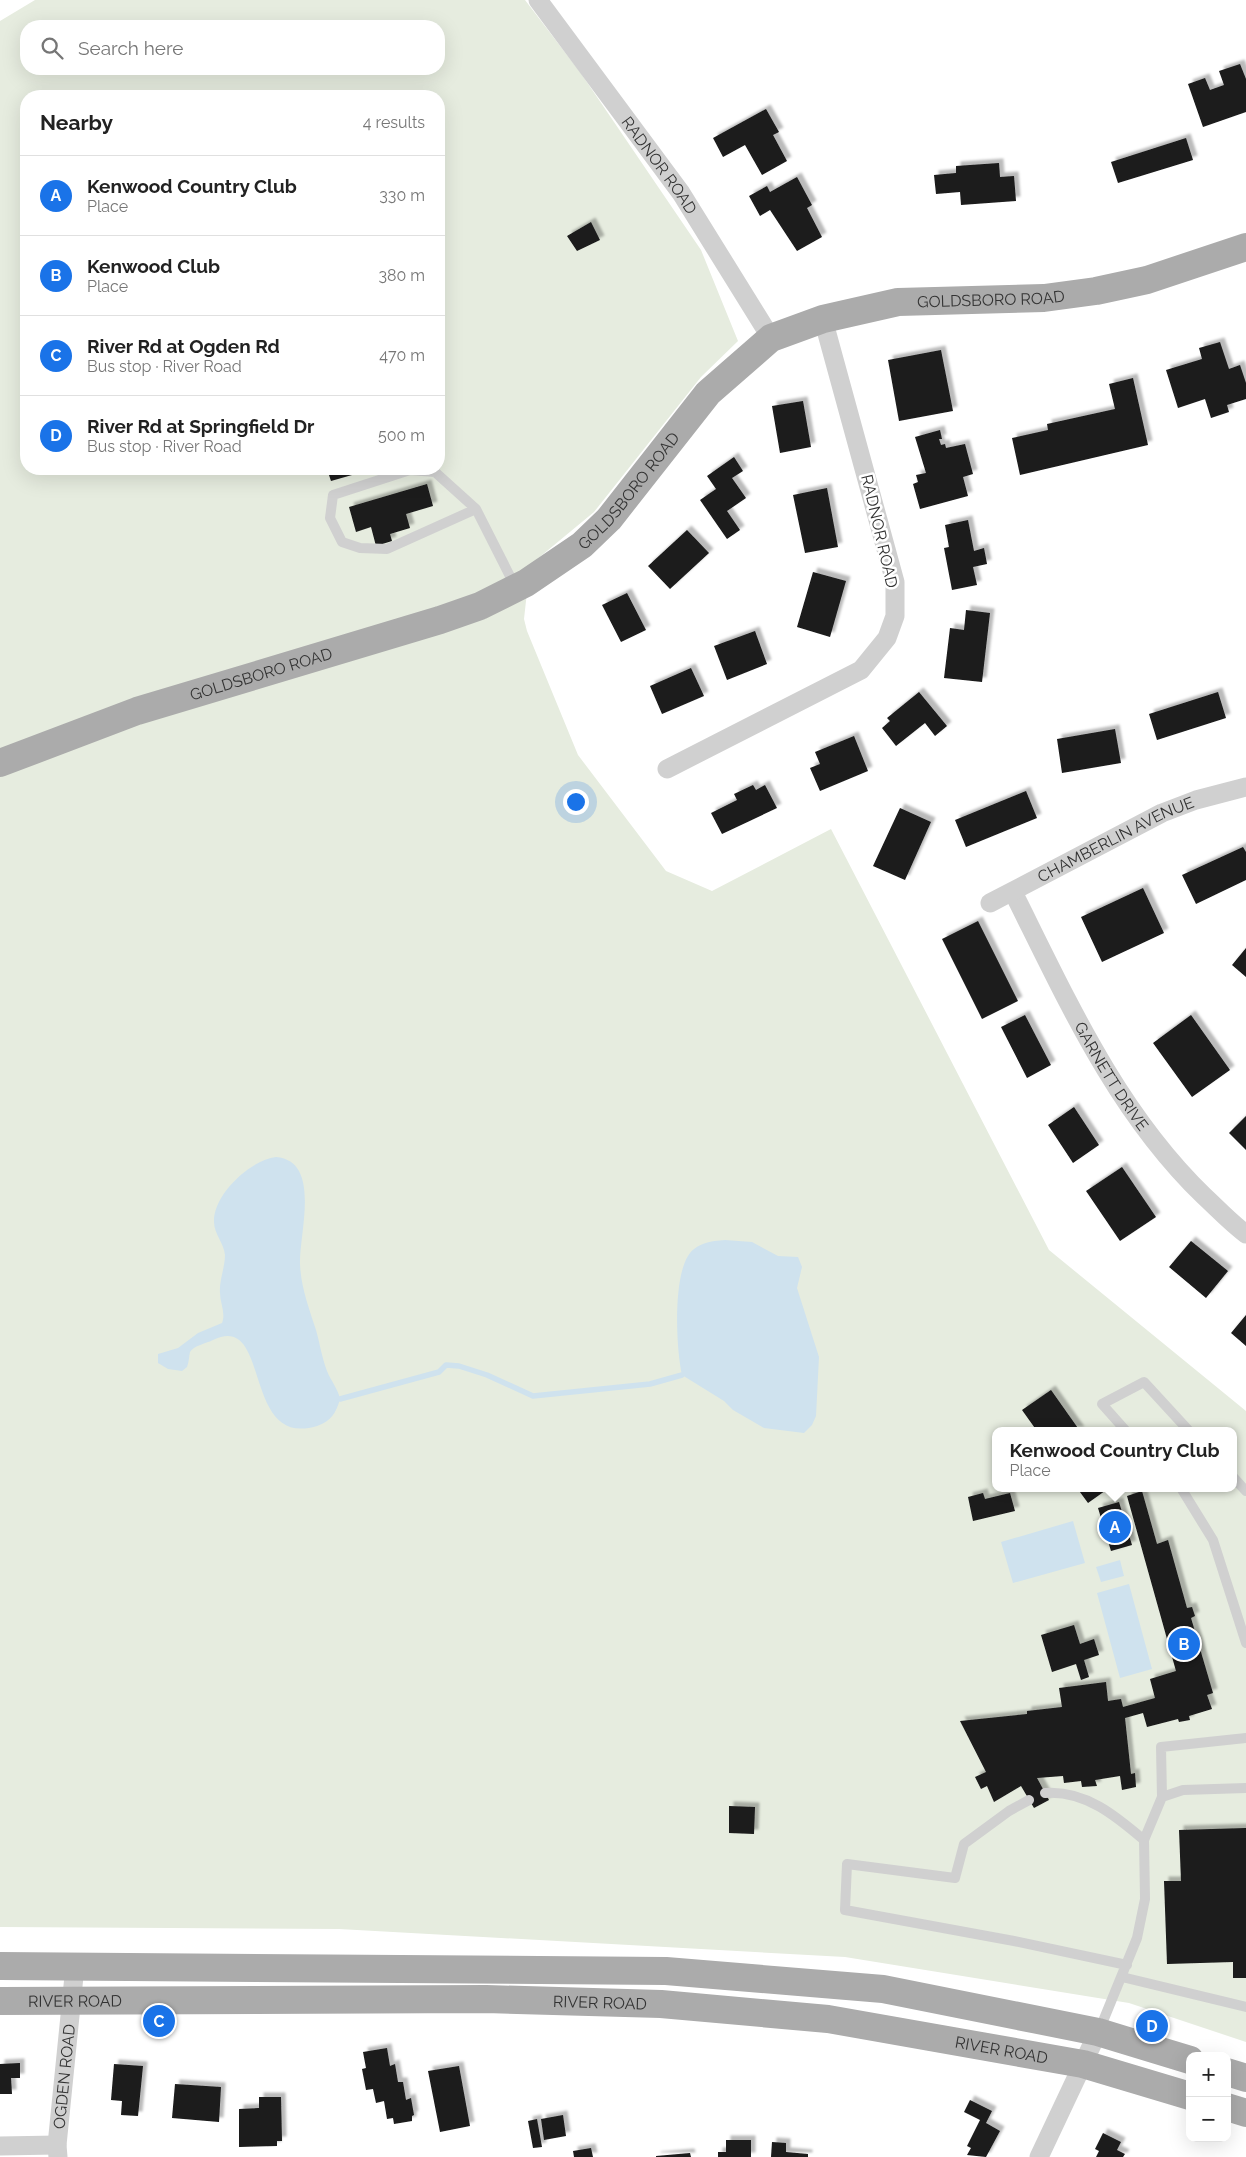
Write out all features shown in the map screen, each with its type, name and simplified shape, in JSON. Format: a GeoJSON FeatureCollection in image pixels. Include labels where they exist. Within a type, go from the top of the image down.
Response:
{"type":"FeatureCollection","features":[{"type":"Feature","properties":{"kind":"main road","name":"GOLDSBORO ROAD"},"geometry":{"type":"LineString","coordinates":[[0,763],[137,711],[440,620],[516,588],[550,569],[582,545],[609,519],[708,393],[771,338],[823,319],[898,302],[1044,298],[1096,291],[1147,280],[1246,247]]}},
{"type":"Feature","properties":{"kind":"main road","name":"RIVER ROAD"},"geometry":{"type":"LineString","coordinates":[[0,1966],[666,1971],[883,1989],[1098,2032],[1186,2059]]}},
{"type":"Feature","properties":{"kind":"main road","name":"RIVER ROAD"},"geometry":{"type":"LineString","coordinates":[[0,2001],[486,2000],[661,2004],[828,2019],[1083,2064],[1186,2095]]}},
{"type":"Feature","properties":{"kind":"main road"},"geometry":{"type":"LineString","coordinates":[[1231,2073],[1246,2078]]}},
{"type":"Feature","properties":{"kind":"main road"},"geometry":{"type":"LineString","coordinates":[[1231,2108],[1246,2113]]}},
{"type":"Feature","properties":{"kind":"street","name":"RADNOR ROAD"},"geometry":{"type":"LineString","coordinates":[[538,0],[681,193],[771,338]]}},
{"type":"Feature","properties":{"kind":"street","name":"RADNOR ROAD"},"geometry":{"type":"LineString","coordinates":[[666,769],[861,670],[887,638],[895,616],[895,582],[823,319]]}},
{"type":"Feature","properties":{"kind":"street","name":"CHAMBERLIN AVENUE"},"geometry":{"type":"LineString","coordinates":[[990,903],[1162,813],[1196,800],[1246,787]]}},
{"type":"Feature","properties":{"kind":"street","name":"GARNETT DRIVE"},"geometry":{"type":"LineString","coordinates":[[1013,892],[1086,1038],[1146,1132],[1187,1180],[1246,1234]]}},
{"type":"Feature","properties":{"kind":"street","name":"OGDEN ROAD"},"geometry":{"type":"LineString","coordinates":[[57,2151],[75,1966]]}},
{"type":"Feature","properties":{"kind":"street"},"geometry":{"type":"LineString","coordinates":[[1039,2157],[1098,2032]]}},
{"type":"Feature","properties":{"kind":"street"},"geometry":{"type":"LineString","coordinates":[[0,2146],[57,2151]]}},
{"type":"Feature","properties":{"kind":"lane"},"geometry":{"type":"LineString","coordinates":[[395,475],[334,495],[330,518],[342,542],[360,548],[387,549],[476,509]]}},
{"type":"Feature","properties":{"kind":"lane"},"geometry":{"type":"LineString","coordinates":[[438,475],[476,509],[516,588]]}},
{"type":"Feature","properties":{"kind":"lane"},"geometry":{"type":"LineString","coordinates":[[1122,1427],[1102,1404],[1144,1382],[1185,1427]]}},
{"type":"Feature","properties":{"kind":"lane"},"geometry":{"type":"LineString","coordinates":[[1237,1481],[1246,1491]]}},
{"type":"Feature","properties":{"kind":"lane"},"geometry":{"type":"LineString","coordinates":[[1183,1492],[1213,1540],[1246,1643]]}},
{"type":"Feature","properties":{"kind":"lane"},"geometry":{"type":"LineString","coordinates":[[1098,2032],[1137,1938],[1145,1899],[1144,1840],[1162,1797],[1160,1747],[1246,1738]]}},
{"type":"Feature","properties":{"kind":"lane"},"geometry":{"type":"LineString","coordinates":[[1162,1797],[1183,1790],[1246,1788]]}},
{"type":"Feature","properties":{"kind":"lane"},"geometry":{"type":"LineString","coordinates":[[1045,1793],[1082,1798],[1112,1813],[1144,1840]]}},
{"type":"Feature","properties":{"kind":"lane"},"geometry":{"type":"LineString","coordinates":[[1029,1800],[1009,1811],[964,1844],[956,1878],[847,1864],[845,1910],[1014,1941],[1127,1965]]}},
{"type":"Feature","properties":{"kind":"lane"},"geometry":{"type":"LineString","coordinates":[[1122,1977],[1246,2007]]}},
{"type":"Feature","properties":{"kind":"shaded area"},"geometry":{"type":"Polygon","coordinates":[[[35,0],[525,0],[580,72],[701,250],[738,341],[701,377],[594,512],[530,565],[524,619],[527,631],[578,755],[666,871],[712,891],[831,829],[1049,1250],[1246,1411],[1246,2042],[1129,2003],[845,1957],[339,1929],[0,1927],[0,21],[35,0]]]}},
{"type":"Feature","properties":{"kind":"water"},"geometry":{"type":"Polygon","coordinates":[[[276,1157],[290,1161],[299,1171],[304,1184],[305,1200],[300,1264],[302,1281],[325,1366],[340,1399],[332,1416],[326,1422],[317,1426],[293,1428],[277,1418],[266,1401],[252,1361],[243,1344],[231,1336],[213,1340],[194,1348],[190,1352],[187,1367],[182,1371],[168,1369],[158,1363],[158,1354],[178,1348],[198,1333],[222,1323],[220,1288],[225,1255],[214,1226],[215,1212],[226,1190],[235,1180],[255,1165],[276,1157]]]}},
{"type":"Feature","properties":{"kind":"water"},"geometry":{"type":"Polygon","coordinates":[[[725,1240],[752,1242],[778,1256],[798,1257],[802,1267],[797,1288],[819,1357],[816,1416],[812,1425],[804,1433],[764,1428],[733,1410],[724,1401],[682,1375],[678,1348],[677,1314],[683,1267],[688,1256],[695,1248],[709,1242],[725,1240]]]}},
{"type":"Feature","properties":{"kind":"water"},"geometry":{"type":"Polygon","coordinates":[[[1073,1521],[1085,1563],[1013,1583],[1001,1542],[1073,1521]]]}},
{"type":"Feature","properties":{"kind":"water"},"geometry":{"type":"Polygon","coordinates":[[[1120,1560],[1124,1576],[1101,1582],[1096,1567],[1120,1560]]]}},
{"type":"Feature","properties":{"kind":"water"},"geometry":{"type":"Polygon","coordinates":[[[1129,1584],[1152,1669],[1120,1678],[1097,1593],[1129,1584]]]}},
{"type":"Feature","properties":{"kind":"building"},"geometry":{"type":"Polygon","coordinates":[[[1240,64],[1246,79],[1246,112],[1203,127],[1188,84],[1205,78],[1210,90],[1224,85],[1219,71],[1240,64]]]}},
{"type":"Feature","properties":{"kind":"building"},"geometry":{"type":"Polygon","coordinates":[[[766,109],[779,132],[773,135],[787,161],[762,175],[745,145],[723,157],[713,138],[766,109]]]}},
{"type":"Feature","properties":{"kind":"building"},"geometry":{"type":"Polygon","coordinates":[[[1186,138],[1193,160],[1118,183],[1111,162],[1186,138]]]}},
{"type":"Feature","properties":{"kind":"building"},"geometry":{"type":"Polygon","coordinates":[[[999,163],[1000,177],[1014,176],[1016,201],[961,205],[960,192],[936,194],[934,175],[956,173],[956,166],[999,163]]]}},
{"type":"Feature","properties":{"kind":"building"},"geometry":{"type":"Polygon","coordinates":[[[797,177],[812,205],[807,208],[822,237],[797,251],[770,210],[760,216],[749,196],[767,186],[770,192],[797,177]]]}},
{"type":"Feature","properties":{"kind":"building"},"geometry":{"type":"Polygon","coordinates":[[[591,222],[600,240],[577,251],[567,236],[591,222]]]}},
{"type":"Feature","properties":{"kind":"building"},"geometry":{"type":"Polygon","coordinates":[[[1220,342],[1229,369],[1240,365],[1246,383],[1246,399],[1227,405],[1229,412],[1211,418],[1205,399],[1178,408],[1166,370],[1202,359],[1199,348],[1220,342]]]}},
{"type":"Feature","properties":{"kind":"building"},"geometry":{"type":"Polygon","coordinates":[[[941,350],[953,411],[899,421],[888,360],[941,350]]]}},
{"type":"Feature","properties":{"kind":"building"},"geometry":{"type":"Polygon","coordinates":[[[1133,378],[1148,445],[1020,475],[1012,438],[1048,430],[1047,424],[1115,409],[1109,384],[1133,378]]]}},
{"type":"Feature","properties":{"kind":"building"},"geometry":{"type":"Polygon","coordinates":[[[803,401],[811,447],[780,453],[772,406],[803,401]]]}},
{"type":"Feature","properties":{"kind":"building"},"geometry":{"type":"Polygon","coordinates":[[[940,430],[942,439],[939,439],[941,445],[945,444],[946,448],[965,444],[973,474],[963,477],[968,496],[920,509],[913,484],[918,482],[916,475],[926,473],[915,437],[940,430]]]}},
{"type":"Feature","properties":{"kind":"building"},"geometry":{"type":"Polygon","coordinates":[[[734,457],[743,471],[732,478],[746,498],[727,511],[740,530],[727,539],[700,500],[716,489],[707,476],[734,457]]]}},
{"type":"Feature","properties":{"kind":"building"},"geometry":{"type":"Polygon","coordinates":[[[329,475],[352,475],[331,481],[329,475]]]}},
{"type":"Feature","properties":{"kind":"building"},"geometry":{"type":"Polygon","coordinates":[[[427,484],[433,506],[406,514],[410,528],[390,534],[392,541],[376,546],[371,527],[356,532],[349,507],[427,484]]]}},
{"type":"Feature","properties":{"kind":"building"},"geometry":{"type":"Polygon","coordinates":[[[827,488],[838,547],[805,553],[793,495],[827,488]]]}},
{"type":"Feature","properties":{"kind":"building"},"geometry":{"type":"Polygon","coordinates":[[[968,520],[974,551],[984,548],[987,564],[973,567],[977,585],[952,590],[944,548],[949,547],[945,525],[968,520]]]}},
{"type":"Feature","properties":{"kind":"building"},"geometry":{"type":"Polygon","coordinates":[[[687,530],[709,553],[670,589],[648,566],[687,530]]]}},
{"type":"Feature","properties":{"kind":"building"},"geometry":{"type":"Polygon","coordinates":[[[813,572],[846,581],[830,637],[797,627],[813,572]]]}},
{"type":"Feature","properties":{"kind":"building"},"geometry":{"type":"Polygon","coordinates":[[[627,593],[646,630],[621,642],[602,605],[627,593]]]}},
{"type":"Feature","properties":{"kind":"building"},"geometry":{"type":"Polygon","coordinates":[[[966,610],[990,613],[982,682],[944,678],[950,628],[964,630],[966,610]]]}},
{"type":"Feature","properties":{"kind":"building"},"geometry":{"type":"Polygon","coordinates":[[[755,631],[767,664],[727,680],[714,646],[755,631]]]}},
{"type":"Feature","properties":{"kind":"building"},"geometry":{"type":"Polygon","coordinates":[[[691,668],[704,696],[662,714],[650,686],[691,668]]]}},
{"type":"Feature","properties":{"kind":"building"},"geometry":{"type":"Polygon","coordinates":[[[919,692],[947,726],[935,736],[925,723],[896,746],[882,728],[890,721],[887,718],[919,692]]]}},
{"type":"Feature","properties":{"kind":"building"},"geometry":{"type":"Polygon","coordinates":[[[1218,692],[1226,718],[1157,740],[1149,714],[1218,692]]]}},
{"type":"Feature","properties":{"kind":"building"},"geometry":{"type":"Polygon","coordinates":[[[1115,729],[1121,763],[1062,773],[1057,739],[1115,729]]]}},
{"type":"Feature","properties":{"kind":"building"},"geometry":{"type":"Polygon","coordinates":[[[854,736],[868,771],[820,791],[810,768],[820,764],[815,752],[854,736]]]}},
{"type":"Feature","properties":{"kind":"building"},"geometry":{"type":"Polygon","coordinates":[[[753,785],[756,790],[765,785],[777,808],[722,834],[711,813],[737,800],[734,794],[753,785]]]}},
{"type":"Feature","properties":{"kind":"building"},"geometry":{"type":"Polygon","coordinates":[[[1026,791],[1037,818],[966,847],[955,820],[1026,791]]]}},
{"type":"Feature","properties":{"kind":"building"},"geometry":{"type":"Polygon","coordinates":[[[900,808],[931,822],[905,880],[873,866],[900,808]]]}},
{"type":"Feature","properties":{"kind":"building"},"geometry":{"type":"Polygon","coordinates":[[[1243,847],[1246,852],[1246,880],[1196,904],[1182,875],[1243,847]]]}},
{"type":"Feature","properties":{"kind":"building"},"geometry":{"type":"Polygon","coordinates":[[[1143,888],[1164,933],[1102,962],[1081,917],[1143,888]]]}},
{"type":"Feature","properties":{"kind":"building"},"geometry":{"type":"Polygon","coordinates":[[[978,921],[1018,1001],[982,1019],[942,939],[978,921]]]}},
{"type":"Feature","properties":{"kind":"building"},"geometry":{"type":"Polygon","coordinates":[[[1246,948],[1246,977],[1232,965],[1246,948]]]}},
{"type":"Feature","properties":{"kind":"building"},"geometry":{"type":"Polygon","coordinates":[[[1025,1015],[1051,1065],[1027,1078],[1001,1027],[1025,1015]]]}},
{"type":"Feature","properties":{"kind":"building"},"geometry":{"type":"Polygon","coordinates":[[[1191,1015],[1230,1070],[1192,1097],[1153,1043],[1191,1015]]]}},
{"type":"Feature","properties":{"kind":"building"},"geometry":{"type":"Polygon","coordinates":[[[1074,1107],[1099,1145],[1073,1163],[1048,1125],[1074,1107]]]}},
{"type":"Feature","properties":{"kind":"building"},"geometry":{"type":"Polygon","coordinates":[[[1246,1116],[1246,1150],[1229,1133],[1246,1116]]]}},
{"type":"Feature","properties":{"kind":"building"},"geometry":{"type":"Polygon","coordinates":[[[1122,1167],[1156,1217],[1120,1241],[1086,1191],[1122,1167]]]}},
{"type":"Feature","properties":{"kind":"building"},"geometry":{"type":"Polygon","coordinates":[[[1191,1241],[1228,1271],[1206,1298],[1169,1267],[1191,1241]]]}},
{"type":"Feature","properties":{"kind":"building"},"geometry":{"type":"Polygon","coordinates":[[[1246,1315],[1246,1346],[1231,1333],[1246,1315]]]}},
{"type":"Feature","properties":{"kind":"building"},"geometry":{"type":"Polygon","coordinates":[[[1051,1390],[1077,1427],[1034,1427],[1022,1410],[1051,1390]]]}},
{"type":"Feature","properties":{"kind":"building"},"geometry":{"type":"Polygon","coordinates":[[[1080,1492],[1103,1492],[1088,1503],[1080,1492]]]}},
{"type":"Feature","properties":{"kind":"building"},"geometry":{"type":"Polygon","coordinates":[[[1142,1492],[1157,1544],[1168,1540],[1187,1608],[1192,1607],[1195,1616],[1191,1618],[1213,1693],[1207,1695],[1212,1709],[1189,1716],[1190,1720],[1179,1722],[1178,1719],[1147,1727],[1143,1713],[1125,1718],[1131,1774],[1135,1773],[1136,1787],[1122,1790],[1120,1776],[1095,1780],[1097,1786],[1082,1787],[1081,1781],[1064,1783],[1063,1776],[1037,1778],[1049,1800],[1034,1808],[1021,1786],[994,1802],[987,1786],[981,1789],[975,1777],[986,1772],[960,1721],[1027,1714],[1027,1711],[1062,1707],[1059,1688],[1106,1682],[1108,1701],[1121,1699],[1123,1707],[1155,1698],[1150,1679],[1176,1671],[1127,1496],[1142,1492]]]}},
{"type":"Feature","properties":{"kind":"building"},"geometry":{"type":"Polygon","coordinates":[[[983,1493],[985,1499],[1010,1493],[1015,1511],[973,1521],[968,1497],[983,1493]]]}},
{"type":"Feature","properties":{"kind":"building"},"geometry":{"type":"Polygon","coordinates":[[[1119,1502],[1132,1545],[1111,1551],[1098,1508],[1119,1502]]]}},
{"type":"Feature","properties":{"kind":"building"},"geometry":{"type":"Polygon","coordinates":[[[1074,1625],[1080,1644],[1094,1639],[1099,1655],[1084,1660],[1089,1677],[1081,1680],[1076,1664],[1052,1672],[1041,1635],[1074,1625]]]}},
{"type":"Feature","properties":{"kind":"building"},"geometry":{"type":"Polygon","coordinates":[[[729,1806],[755,1807],[754,1834],[729,1833],[729,1806]]]}},
{"type":"Feature","properties":{"kind":"building"},"geometry":{"type":"Polygon","coordinates":[[[1246,1828],[1246,1978],[1233,1978],[1233,1962],[1167,1964],[1164,1881],[1181,1881],[1179,1830],[1246,1828]]]}},
{"type":"Feature","properties":{"kind":"building"},"geometry":{"type":"Polygon","coordinates":[[[387,2048],[390,2066],[395,2064],[398,2082],[403,2082],[406,2100],[411,2098],[414,2115],[412,2116],[412,2121],[394,2124],[393,2118],[387,2119],[384,2101],[376,2103],[373,2089],[366,2090],[362,2069],[366,2068],[363,2052],[387,2048]]]}},
{"type":"Feature","properties":{"kind":"building"},"geometry":{"type":"Polygon","coordinates":[[[20,2063],[20,2078],[11,2078],[12,2094],[0,2094],[0,2064],[20,2063]]]}},
{"type":"Feature","properties":{"kind":"building"},"geometry":{"type":"Polygon","coordinates":[[[114,2064],[143,2066],[138,2116],[121,2115],[122,2101],[111,2100],[114,2064]]]}},
{"type":"Feature","properties":{"kind":"building"},"geometry":{"type":"Polygon","coordinates":[[[459,2066],[470,2126],[440,2132],[428,2071],[459,2066]]]}},
{"type":"Feature","properties":{"kind":"building"},"geometry":{"type":"Polygon","coordinates":[[[175,2084],[221,2087],[219,2122],[172,2118],[175,2084]]]}},
{"type":"Feature","properties":{"kind":"building"},"geometry":{"type":"Polygon","coordinates":[[[259,2097],[281,2097],[282,2141],[277,2141],[277,2146],[239,2147],[239,2109],[259,2108],[259,2097]]]}},
{"type":"Feature","properties":{"kind":"building"},"geometry":{"type":"Polygon","coordinates":[[[970,2100],[992,2111],[986,2123],[1000,2131],[986,2157],[967,2155],[971,2148],[967,2146],[980,2120],[964,2112],[970,2100]]]}},
{"type":"Feature","properties":{"kind":"building"},"geometry":{"type":"Polygon","coordinates":[[[563,2115],[566,2136],[544,2140],[541,2119],[563,2115]]]}},
{"type":"Feature","properties":{"kind":"building"},"geometry":{"type":"Polygon","coordinates":[[[537,2119],[542,2147],[533,2148],[528,2121],[537,2119]]]}},
{"type":"Feature","properties":{"kind":"building"},"geometry":{"type":"Polygon","coordinates":[[[1103,2133],[1121,2142],[1117,2150],[1125,2154],[1123,2157],[1096,2157],[1099,2151],[1095,2149],[1103,2133]]]}},
{"type":"Feature","properties":{"kind":"building"},"geometry":{"type":"Polygon","coordinates":[[[726,2140],[751,2140],[751,2157],[718,2157],[718,2152],[726,2152],[726,2140]]]}},
{"type":"Feature","properties":{"kind":"building"},"geometry":{"type":"Polygon","coordinates":[[[772,2142],[786,2143],[786,2152],[808,2154],[808,2157],[771,2157],[772,2142]]]}},
{"type":"Feature","properties":{"kind":"building"},"geometry":{"type":"Polygon","coordinates":[[[591,2148],[593,2157],[574,2157],[573,2151],[591,2148]]]}},
{"type":"Feature","properties":{"kind":"building"},"geometry":{"type":"Polygon","coordinates":[[[690,2153],[691,2157],[656,2157],[656,2156],[690,2153]]]}},
{"type":"Feature","properties":{"kind":"waterway"},"geometry":{"type":"LineString","coordinates":[[340,1399],[439,1372],[446,1365],[459,1366],[487,1375],[533,1396],[650,1384],[682,1375]]}},
{"type":"Feature","properties":{"kind":"place","name":"Kenwood Country Club"},"geometry":{"type":"Point","coordinates":[1115,1527]}},
{"type":"Feature","properties":{"kind":"place","name":"Kenwood Club"},"geometry":{"type":"Point","coordinates":[1184,1644]}},
{"type":"Feature","properties":{"kind":"place","name":"River Rd at Ogden Rd"},"geometry":{"type":"Point","coordinates":[159,2021]}},
{"type":"Feature","properties":{"kind":"place","name":"River Rd at Springfield Dr"},"geometry":{"type":"Point","coordinates":[1152,2026]}}]}
